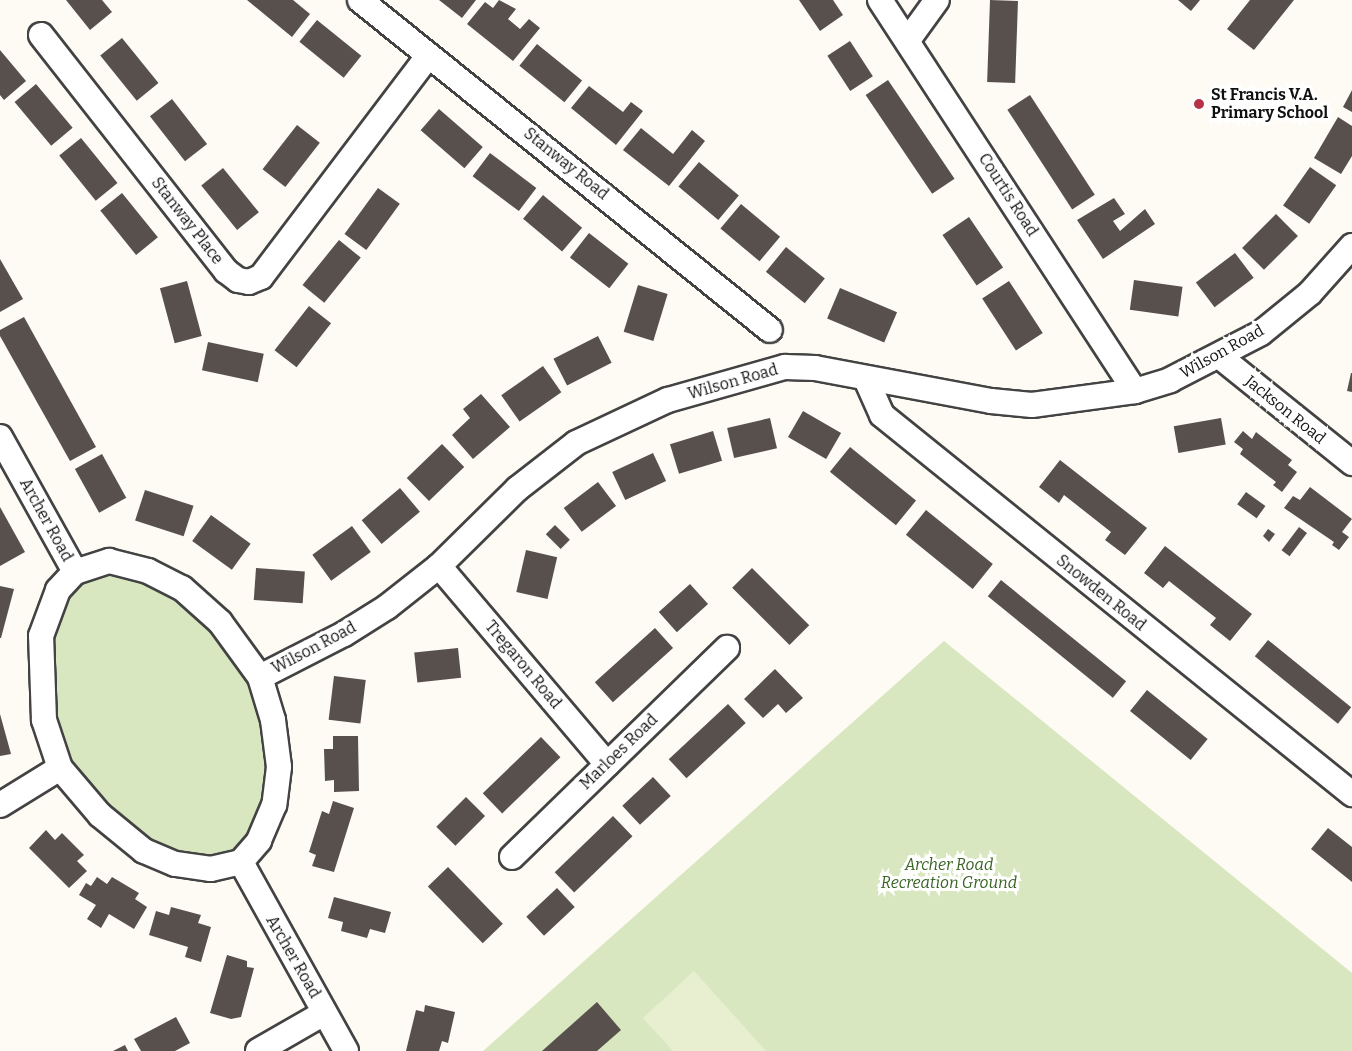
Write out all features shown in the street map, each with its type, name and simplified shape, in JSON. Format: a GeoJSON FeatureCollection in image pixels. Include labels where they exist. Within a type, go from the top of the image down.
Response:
{"type":"FeatureCollection","features":[{"type":"Feature","properties":{"kind":"street","name":"Stanway Road"},"geometry":{"type":"LineString","coordinates":[[360,0],[770,330]]}},
{"type":"Feature","properties":{"kind":"street","name":"Courtis Road"},"geometry":{"type":"LineString","coordinates":[[880,0],[1135,391]]}},
{"type":"Feature","properties":{"kind":"street"},"geometry":{"type":"LineString","coordinates":[[908,40],[937,0]]}},
{"type":"Feature","properties":{"kind":"street","name":"Stanway Place"},"geometry":{"type":"LineString","coordinates":[[41,35],[226,271],[238,280],[249,282],[261,278],[429,55]]}},
{"type":"Feature","properties":{"kind":"street","name":"Wilson Road"},"geometry":{"type":"LineString","coordinates":[[260,677],[344,634],[387,607],[439,566],[517,489],[576,442],[619,420],[668,400],[785,367],[815,368],[866,379],[1032,405],[1135,391],[1219,356],[1261,333],[1310,293],[1352,246]]}},
{"type":"Feature","properties":{"kind":"street","name":"Jackson Road"},"geometry":{"type":"LineString","coordinates":[[1219,356],[1352,463]]}},
{"type":"Feature","properties":{"kind":"street","name":"Snowden Road"},"geometry":{"type":"LineString","coordinates":[[866,379],[882,416],[1352,794]]}},
{"type":"Feature","properties":{"kind":"street","name":"Archer Road"},"geometry":{"type":"LineString","coordinates":[[0,437],[75,572]]}},
{"type":"Feature","properties":{"kind":"street","name":"Archer Road"},"geometry":{"type":"LineString","coordinates":[[109,561],[148,571],[182,588],[220,622],[260,677],[273,720],[279,767],[274,805],[259,841],[241,862],[211,869],[175,864],[144,851],[100,815],[60,768],[44,720],[41,636],[58,590],[75,572],[109,561]]}},
{"type":"Feature","properties":{"kind":"street","name":"Tregaron Road"},"geometry":{"type":"LineString","coordinates":[[439,566],[607,764]]}},
{"type":"Feature","properties":{"kind":"street","name":"Marloes Road"},"geometry":{"type":"LineString","coordinates":[[512,857],[727,648]]}},
{"type":"Feature","properties":{"kind":"street"},"geometry":{"type":"LineString","coordinates":[[0,805],[60,768]]}},
{"type":"Feature","properties":{"kind":"street","name":"Archer Road"},"geometry":{"type":"LineString","coordinates":[[241,862],[346,1051]]}},
{"type":"Feature","properties":{"kind":"street"},"geometry":{"type":"LineString","coordinates":[[258,1051],[324,1012]]}},
{"type":"Feature","properties":{"kind":"green space"},"geometry":{"type":"Polygon","coordinates":[[[101,574],[137,580],[171,599],[206,625],[233,653],[248,677],[266,740],[266,793],[249,838],[224,856],[184,854],[145,836],[97,796],[65,754],[50,704],[50,644],[60,611],[75,589],[87,577],[101,574]]]}},
{"type":"Feature","properties":{"kind":"green space","name":"Archer Road Recreation Ground"},"geometry":{"type":"Polygon","coordinates":[[[944,641],[1352,973],[1352,1051],[483,1051],[944,641]]]}},
{"type":"Feature","properties":{"kind":"green space"},"geometry":{"type":"Polygon","coordinates":[[[694,971],[766,1051],[673,1051],[643,1018],[694,971]]]}},
{"type":"Feature","properties":{"kind":"building"},"geometry":{"type":"Polygon","coordinates":[[[66,0],[102,0],[112,12],[90,30],[66,0]]]}},
{"type":"Feature","properties":{"kind":"building"},"geometry":{"type":"Polygon","coordinates":[[[247,0],[293,0],[310,14],[292,37],[247,0]]]}},
{"type":"Feature","properties":{"kind":"building"},"geometry":{"type":"Polygon","coordinates":[[[439,0],[476,0],[462,18],[439,0]]]}},
{"type":"Feature","properties":{"kind":"building"},"geometry":{"type":"Polygon","coordinates":[[[499,0],[516,9],[508,19],[520,29],[529,19],[540,28],[513,61],[467,24],[485,2],[493,8],[499,0]]]}},
{"type":"Feature","properties":{"kind":"building"},"geometry":{"type":"Polygon","coordinates":[[[799,0],[833,0],[843,15],[820,31],[799,0]]]}},
{"type":"Feature","properties":{"kind":"building"},"geometry":{"type":"Polygon","coordinates":[[[990,0],[1018,1],[1015,83],[987,82],[990,0]]]}},
{"type":"Feature","properties":{"kind":"building"},"geometry":{"type":"Polygon","coordinates":[[[1178,0],[1200,0],[1191,11],[1178,0]]]}},
{"type":"Feature","properties":{"kind":"building"},"geometry":{"type":"Polygon","coordinates":[[[1250,0],[1294,0],[1254,50],[1227,29],[1250,0]]]}},
{"type":"Feature","properties":{"kind":"building"},"geometry":{"type":"Polygon","coordinates":[[[317,20],[361,56],[344,78],[299,42],[317,20]]]}},
{"type":"Feature","properties":{"kind":"building"},"geometry":{"type":"Polygon","coordinates":[[[122,38],[159,83],[137,101],[100,56],[122,38]]]}},
{"type":"Feature","properties":{"kind":"building"},"geometry":{"type":"Polygon","coordinates":[[[850,41],[873,76],[850,91],[827,56],[850,41]]]}},
{"type":"Feature","properties":{"kind":"building"},"geometry":{"type":"Polygon","coordinates":[[[537,44],[582,81],[564,102],[519,66],[537,44]]]}},
{"type":"Feature","properties":{"kind":"building"},"geometry":{"type":"Polygon","coordinates":[[[0,50],[26,81],[4,100],[0,95],[0,50]]]}},
{"type":"Feature","properties":{"kind":"building"},"geometry":{"type":"Polygon","coordinates":[[[888,80],[955,179],[932,194],[866,95],[888,80]]]}},
{"type":"Feature","properties":{"kind":"building"},"geometry":{"type":"Polygon","coordinates":[[[36,84],[73,128],[51,146],[15,102],[36,84]]]}},
{"type":"Feature","properties":{"kind":"building"},"geometry":{"type":"Polygon","coordinates":[[[589,86],[623,112],[631,102],[643,111],[616,145],[571,108],[589,86]]]}},
{"type":"Feature","properties":{"kind":"building"},"geometry":{"type":"Polygon","coordinates":[[[1352,90],[1352,112],[1343,107],[1352,90]]]}},
{"type":"Feature","properties":{"kind":"building"},"geometry":{"type":"Polygon","coordinates":[[[1030,95],[1095,195],[1072,210],[1007,110],[1030,95]]]}},
{"type":"Feature","properties":{"kind":"building"},"geometry":{"type":"Polygon","coordinates":[[[172,99],[207,144],[185,161],[150,116],[172,99]]]}},
{"type":"Feature","properties":{"kind":"building"},"geometry":{"type":"Polygon","coordinates":[[[439,109],[483,147],[464,168],[421,130],[439,109]]]}},
{"type":"Feature","properties":{"kind":"building"},"geometry":{"type":"Polygon","coordinates":[[[1338,117],[1352,126],[1352,156],[1341,174],[1314,158],[1338,117]]]}},
{"type":"Feature","properties":{"kind":"building"},"geometry":{"type":"Polygon","coordinates":[[[297,125],[320,143],[285,187],[263,169],[297,125]]]}},
{"type":"Feature","properties":{"kind":"building"},"geometry":{"type":"Polygon","coordinates":[[[641,128],[673,154],[692,130],[705,141],[669,186],[623,150],[641,128]]]}},
{"type":"Feature","properties":{"kind":"building"},"geometry":{"type":"Polygon","coordinates":[[[81,138],[118,183],[96,201],[59,156],[81,138]]]}},
{"type":"Feature","properties":{"kind":"building"},"geometry":{"type":"Polygon","coordinates":[[[490,153],[536,188],[519,211],[473,176],[490,153]]]}},
{"type":"Feature","properties":{"kind":"building"},"geometry":{"type":"Polygon","coordinates":[[[699,162],[739,195],[718,220],[678,187],[699,162]]]}},
{"type":"Feature","properties":{"kind":"building"},"geometry":{"type":"Polygon","coordinates":[[[1310,167],[1336,185],[1309,224],[1283,206],[1310,167]]]}},
{"type":"Feature","properties":{"kind":"building"},"geometry":{"type":"Polygon","coordinates":[[[223,168],[259,212],[237,230],[201,186],[223,168]]]}},
{"type":"Feature","properties":{"kind":"building"},"geometry":{"type":"Polygon","coordinates":[[[378,188],[400,204],[366,250],[344,234],[378,188]]]}},
{"type":"Feature","properties":{"kind":"building"},"geometry":{"type":"Polygon","coordinates":[[[122,193],[158,237],[136,255],[100,211],[122,193]]]}},
{"type":"Feature","properties":{"kind":"building"},"geometry":{"type":"Polygon","coordinates":[[[543,195],[582,228],[562,252],[523,219],[543,195]]]}},
{"type":"Feature","properties":{"kind":"building"},"geometry":{"type":"Polygon","coordinates":[[[1114,198],[1125,214],[1113,221],[1120,231],[1145,209],[1155,224],[1103,259],[1077,220],[1114,198]]]}},
{"type":"Feature","properties":{"kind":"building"},"geometry":{"type":"Polygon","coordinates":[[[741,204],[780,237],[759,261],[720,229],[741,204]]]}},
{"type":"Feature","properties":{"kind":"building"},"geometry":{"type":"Polygon","coordinates":[[[1276,214],[1298,236],[1264,270],[1242,248],[1276,214]]]}},
{"type":"Feature","properties":{"kind":"building"},"geometry":{"type":"Polygon","coordinates":[[[969,217],[1003,268],[977,285],[942,235],[969,217]]]}},
{"type":"Feature","properties":{"kind":"building"},"geometry":{"type":"Polygon","coordinates":[[[589,233],[628,264],[609,288],[570,257],[589,233]]]}},
{"type":"Feature","properties":{"kind":"building"},"geometry":{"type":"Polygon","coordinates":[[[339,240],[361,258],[324,303],[302,285],[339,240]]]}},
{"type":"Feature","properties":{"kind":"building"},"geometry":{"type":"Polygon","coordinates":[[[786,247],[825,278],[805,303],[766,272],[786,247]]]}},
{"type":"Feature","properties":{"kind":"building"},"geometry":{"type":"Polygon","coordinates":[[[1235,253],[1254,278],[1215,307],[1196,282],[1235,253]]]}},
{"type":"Feature","properties":{"kind":"building"},"geometry":{"type":"Polygon","coordinates":[[[0,259],[23,299],[0,312],[0,259]]]}},
{"type":"Feature","properties":{"kind":"building"},"geometry":{"type":"Polygon","coordinates":[[[1134,280],[1183,287],[1178,317],[1130,310],[1134,280]]]}},
{"type":"Feature","properties":{"kind":"building"},"geometry":{"type":"Polygon","coordinates":[[[187,281],[202,336],[175,343],[160,288],[187,281]]]}},
{"type":"Feature","properties":{"kind":"building"},"geometry":{"type":"Polygon","coordinates":[[[1009,281],[1043,333],[1016,350],[982,298],[1009,281]]]}},
{"type":"Feature","properties":{"kind":"building"},"geometry":{"type":"Polygon","coordinates":[[[638,285],[668,294],[653,341],[624,332],[638,285]]]}},
{"type":"Feature","properties":{"kind":"building"},"geometry":{"type":"Polygon","coordinates":[[[840,288],[897,312],[884,343],[827,318],[840,288]]]}},
{"type":"Feature","properties":{"kind":"building"},"geometry":{"type":"Polygon","coordinates":[[[309,306],[331,323],[297,367],[275,350],[309,306]]]}},
{"type":"Feature","properties":{"kind":"building"},"geometry":{"type":"Polygon","coordinates":[[[24,317],[96,447],[70,461],[0,336],[0,330],[24,317]]]}},
{"type":"Feature","properties":{"kind":"building"},"geometry":{"type":"Polygon","coordinates":[[[598,336],[612,363],[567,385],[553,359],[598,336]]]}},
{"type":"Feature","properties":{"kind":"building"},"geometry":{"type":"Polygon","coordinates":[[[208,342],[264,354],[258,382],[202,370],[208,342]]]}},
{"type":"Feature","properties":{"kind":"building"},"geometry":{"type":"Polygon","coordinates":[[[543,366],[561,392],[520,421],[501,395],[543,366]]]}},
{"type":"Feature","properties":{"kind":"building"},"geometry":{"type":"Polygon","coordinates":[[[1352,373],[1352,392],[1347,391],[1352,373]]]}},
{"type":"Feature","properties":{"kind":"building"},"geometry":{"type":"Polygon","coordinates":[[[481,394],[510,427],[473,459],[452,435],[470,418],[463,409],[481,394]]]}},
{"type":"Feature","properties":{"kind":"building"},"geometry":{"type":"Polygon","coordinates":[[[803,411],[841,433],[826,459],[788,437],[803,411]]]}},
{"type":"Feature","properties":{"kind":"building"},"geometry":{"type":"Polygon","coordinates":[[[770,418],[777,448],[734,458],[727,428],[770,418]]]}},
{"type":"Feature","properties":{"kind":"building"},"geometry":{"type":"Polygon","coordinates":[[[1221,418],[1226,445],[1178,453],[1174,426],[1221,418]]]}},
{"type":"Feature","properties":{"kind":"building"},"geometry":{"type":"Polygon","coordinates":[[[713,431],[722,461],[679,474],[670,444],[713,431]]]}},
{"type":"Feature","properties":{"kind":"building"},"geometry":{"type":"Polygon","coordinates":[[[1243,431],[1252,439],[1256,432],[1292,460],[1288,465],[1297,472],[1282,492],[1273,485],[1276,482],[1240,454],[1243,449],[1234,442],[1243,431]]]}},
{"type":"Feature","properties":{"kind":"building"},"geometry":{"type":"Polygon","coordinates":[[[442,444],[464,467],[429,501],[407,478],[442,444]]]}},
{"type":"Feature","properties":{"kind":"building"},"geometry":{"type":"Polygon","coordinates":[[[850,447],[916,500],[896,525],[830,472],[850,447]]]}},
{"type":"Feature","properties":{"kind":"building"},"geometry":{"type":"Polygon","coordinates":[[[653,453],[666,481],[625,500],[612,472],[653,453]]]}},
{"type":"Feature","properties":{"kind":"building"},"geometry":{"type":"Polygon","coordinates":[[[102,454],[126,498],[99,513],[75,469],[102,454]]]}},
{"type":"Feature","properties":{"kind":"building"},"geometry":{"type":"Polygon","coordinates":[[[1060,460],[1147,528],[1125,555],[1105,540],[1111,532],[1064,495],[1059,503],[1039,487],[1060,460]]]}},
{"type":"Feature","properties":{"kind":"building"},"geometry":{"type":"Polygon","coordinates":[[[598,482],[616,506],[582,532],[564,508],[598,482]]]}},
{"type":"Feature","properties":{"kind":"building"},"geometry":{"type":"Polygon","coordinates":[[[1310,487],[1352,519],[1342,532],[1349,537],[1339,550],[1332,545],[1334,542],[1284,508],[1293,496],[1300,500],[1310,487]]]}},
{"type":"Feature","properties":{"kind":"building"},"geometry":{"type":"Polygon","coordinates":[[[400,488],[420,512],[382,544],[362,520],[400,488]]]}},
{"type":"Feature","properties":{"kind":"building"},"geometry":{"type":"Polygon","coordinates":[[[145,490],[194,506],[184,536],[135,520],[145,490]]]}},
{"type":"Feature","properties":{"kind":"building"},"geometry":{"type":"Polygon","coordinates":[[[1246,492],[1265,506],[1257,518],[1237,504],[1246,492]]]}},
{"type":"Feature","properties":{"kind":"building"},"geometry":{"type":"Polygon","coordinates":[[[0,507],[25,552],[0,566],[0,507]]]}},
{"type":"Feature","properties":{"kind":"building"},"geometry":{"type":"Polygon","coordinates":[[[926,510],[993,564],[973,589],[906,535],[926,510]]]}},
{"type":"Feature","properties":{"kind":"building"},"geometry":{"type":"Polygon","coordinates":[[[211,515],[251,544],[232,570],[192,541],[211,515]]]}},
{"type":"Feature","properties":{"kind":"building"},"geometry":{"type":"Polygon","coordinates":[[[555,525],[570,540],[561,549],[546,534],[555,525]]]}},
{"type":"Feature","properties":{"kind":"building"},"geometry":{"type":"Polygon","coordinates":[[[352,526],[371,552],[331,581],[312,555],[352,526]]]}},
{"type":"Feature","properties":{"kind":"building"},"geometry":{"type":"Polygon","coordinates":[[[1299,527],[1307,533],[1290,556],[1282,550],[1299,527]]]}},
{"type":"Feature","properties":{"kind":"building"},"geometry":{"type":"Polygon","coordinates":[[[1268,529],[1275,534],[1269,542],[1263,536],[1268,529]]]}},
{"type":"Feature","properties":{"kind":"building"},"geometry":{"type":"Polygon","coordinates":[[[1165,546],[1252,614],[1230,641],[1210,625],[1216,618],[1169,581],[1163,588],[1144,573],[1165,546]]]}},
{"type":"Feature","properties":{"kind":"building"},"geometry":{"type":"Polygon","coordinates":[[[526,550],[557,557],[548,599],[516,592],[526,550]]]}},
{"type":"Feature","properties":{"kind":"building"},"geometry":{"type":"Polygon","coordinates":[[[256,568],[305,571],[303,603],[254,600],[256,568]]]}},
{"type":"Feature","properties":{"kind":"building"},"geometry":{"type":"Polygon","coordinates":[[[752,568],[809,625],[789,645],[732,588],[752,568]]]}},
{"type":"Feature","properties":{"kind":"building"},"geometry":{"type":"Polygon","coordinates":[[[1001,580],[1126,681],[1113,698],[988,596],[1001,580]]]}},
{"type":"Feature","properties":{"kind":"building"},"geometry":{"type":"Polygon","coordinates":[[[690,584],[708,604],[677,632],[659,612],[690,584]]]}},
{"type":"Feature","properties":{"kind":"building"},"geometry":{"type":"Polygon","coordinates":[[[0,586],[14,589],[1,638],[0,638],[0,586]]]}},
{"type":"Feature","properties":{"kind":"building"},"geometry":{"type":"Polygon","coordinates":[[[655,628],[673,648],[613,702],[595,682],[655,628]]]}},
{"type":"Feature","properties":{"kind":"building"},"geometry":{"type":"Polygon","coordinates":[[[1268,640],[1351,707],[1338,724],[1255,656],[1268,640]]]}},
{"type":"Feature","properties":{"kind":"building"},"geometry":{"type":"Polygon","coordinates":[[[458,648],[461,678],[417,682],[414,653],[458,648]]]}},
{"type":"Feature","properties":{"kind":"building"},"geometry":{"type":"Polygon","coordinates":[[[775,669],[803,698],[786,713],[778,704],[763,718],[744,699],[775,669]]]}},
{"type":"Feature","properties":{"kind":"building"},"geometry":{"type":"Polygon","coordinates":[[[334,676],[366,680],[360,724],[329,720],[334,676]]]}},
{"type":"Feature","properties":{"kind":"building"},"geometry":{"type":"Polygon","coordinates":[[[1147,690],[1208,739],[1191,760],[1130,711],[1147,690]]]}},
{"type":"Feature","properties":{"kind":"building"},"geometry":{"type":"Polygon","coordinates":[[[728,704],[746,723],[686,778],[669,759],[728,704]]]}},
{"type":"Feature","properties":{"kind":"building"},"geometry":{"type":"Polygon","coordinates":[[[0,714],[11,754],[0,756],[0,714]]]}},
{"type":"Feature","properties":{"kind":"building"},"geometry":{"type":"Polygon","coordinates":[[[333,736],[358,736],[359,791],[334,792],[334,780],[325,781],[324,749],[333,749],[333,736]]]}},
{"type":"Feature","properties":{"kind":"building"},"geometry":{"type":"Polygon","coordinates":[[[541,737],[560,757],[502,813],[483,793],[541,737]]]}},
{"type":"Feature","properties":{"kind":"building"},"geometry":{"type":"Polygon","coordinates":[[[653,777],[671,796],[640,825],[622,806],[653,777]]]}},
{"type":"Feature","properties":{"kind":"building"},"geometry":{"type":"Polygon","coordinates":[[[466,797],[485,816],[455,846],[436,827],[466,797]]]}},
{"type":"Feature","properties":{"kind":"building"},"geometry":{"type":"Polygon","coordinates":[[[333,801],[354,808],[334,872],[312,866],[316,855],[309,852],[322,811],[329,814],[333,801]]]}},
{"type":"Feature","properties":{"kind":"building"},"geometry":{"type":"Polygon","coordinates":[[[613,816],[632,836],[574,892],[555,872],[613,816]]]}},
{"type":"Feature","properties":{"kind":"building"},"geometry":{"type":"Polygon","coordinates":[[[1328,828],[1352,847],[1352,882],[1311,849],[1328,828]]]}},
{"type":"Feature","properties":{"kind":"building"},"geometry":{"type":"Polygon","coordinates":[[[46,830],[55,840],[62,833],[84,855],[77,861],[87,871],[69,888],[29,848],[46,830]]]}},
{"type":"Feature","properties":{"kind":"building"},"geometry":{"type":"Polygon","coordinates":[[[448,867],[503,924],[483,943],[428,886],[448,867]]]}},
{"type":"Feature","properties":{"kind":"building"},"geometry":{"type":"Polygon","coordinates":[[[97,877],[107,884],[112,877],[139,893],[135,899],[147,907],[134,929],[109,914],[101,928],[87,919],[96,905],[79,895],[86,883],[91,886],[97,877]]]}},
{"type":"Feature","properties":{"kind":"building"},"geometry":{"type":"Polygon","coordinates":[[[557,888],[575,907],[544,936],[526,917],[557,888]]]}},
{"type":"Feature","properties":{"kind":"building"},"geometry":{"type":"Polygon","coordinates":[[[334,897],[391,912],[385,933],[370,929],[367,938],[341,931],[343,922],[328,918],[334,897]]]}},
{"type":"Feature","properties":{"kind":"building"},"geometry":{"type":"Polygon","coordinates":[[[171,907],[201,915],[198,923],[211,927],[201,962],[185,957],[188,947],[149,935],[156,911],[169,915],[171,907]]]}},
{"type":"Feature","properties":{"kind":"building"},"geometry":{"type":"Polygon","coordinates":[[[227,955],[247,961],[247,967],[254,968],[241,1017],[231,1019],[210,1013],[227,955]]]}},
{"type":"Feature","properties":{"kind":"building"},"geometry":{"type":"Polygon","coordinates":[[[597,1002],[621,1030],[597,1051],[542,1051],[597,1002]]]}},
{"type":"Feature","properties":{"kind":"building"},"geometry":{"type":"Polygon","coordinates":[[[425,1005],[455,1012],[448,1043],[442,1041],[439,1051],[406,1051],[416,1010],[424,1012],[425,1005]]]}},
{"type":"Feature","properties":{"kind":"building"},"geometry":{"type":"Polygon","coordinates":[[[176,1017],[190,1043],[175,1051],[141,1051],[134,1039],[176,1017]]]}},
{"type":"Feature","properties":{"kind":"building"},"geometry":{"type":"Polygon","coordinates":[[[125,1045],[128,1051],[113,1051],[125,1045]]]}},
{"type":"Feature","properties":{"kind":"place","name":"St Francis V.A. Primary School"},"geometry":{"type":"Point","coordinates":[1199,104]}}]}
